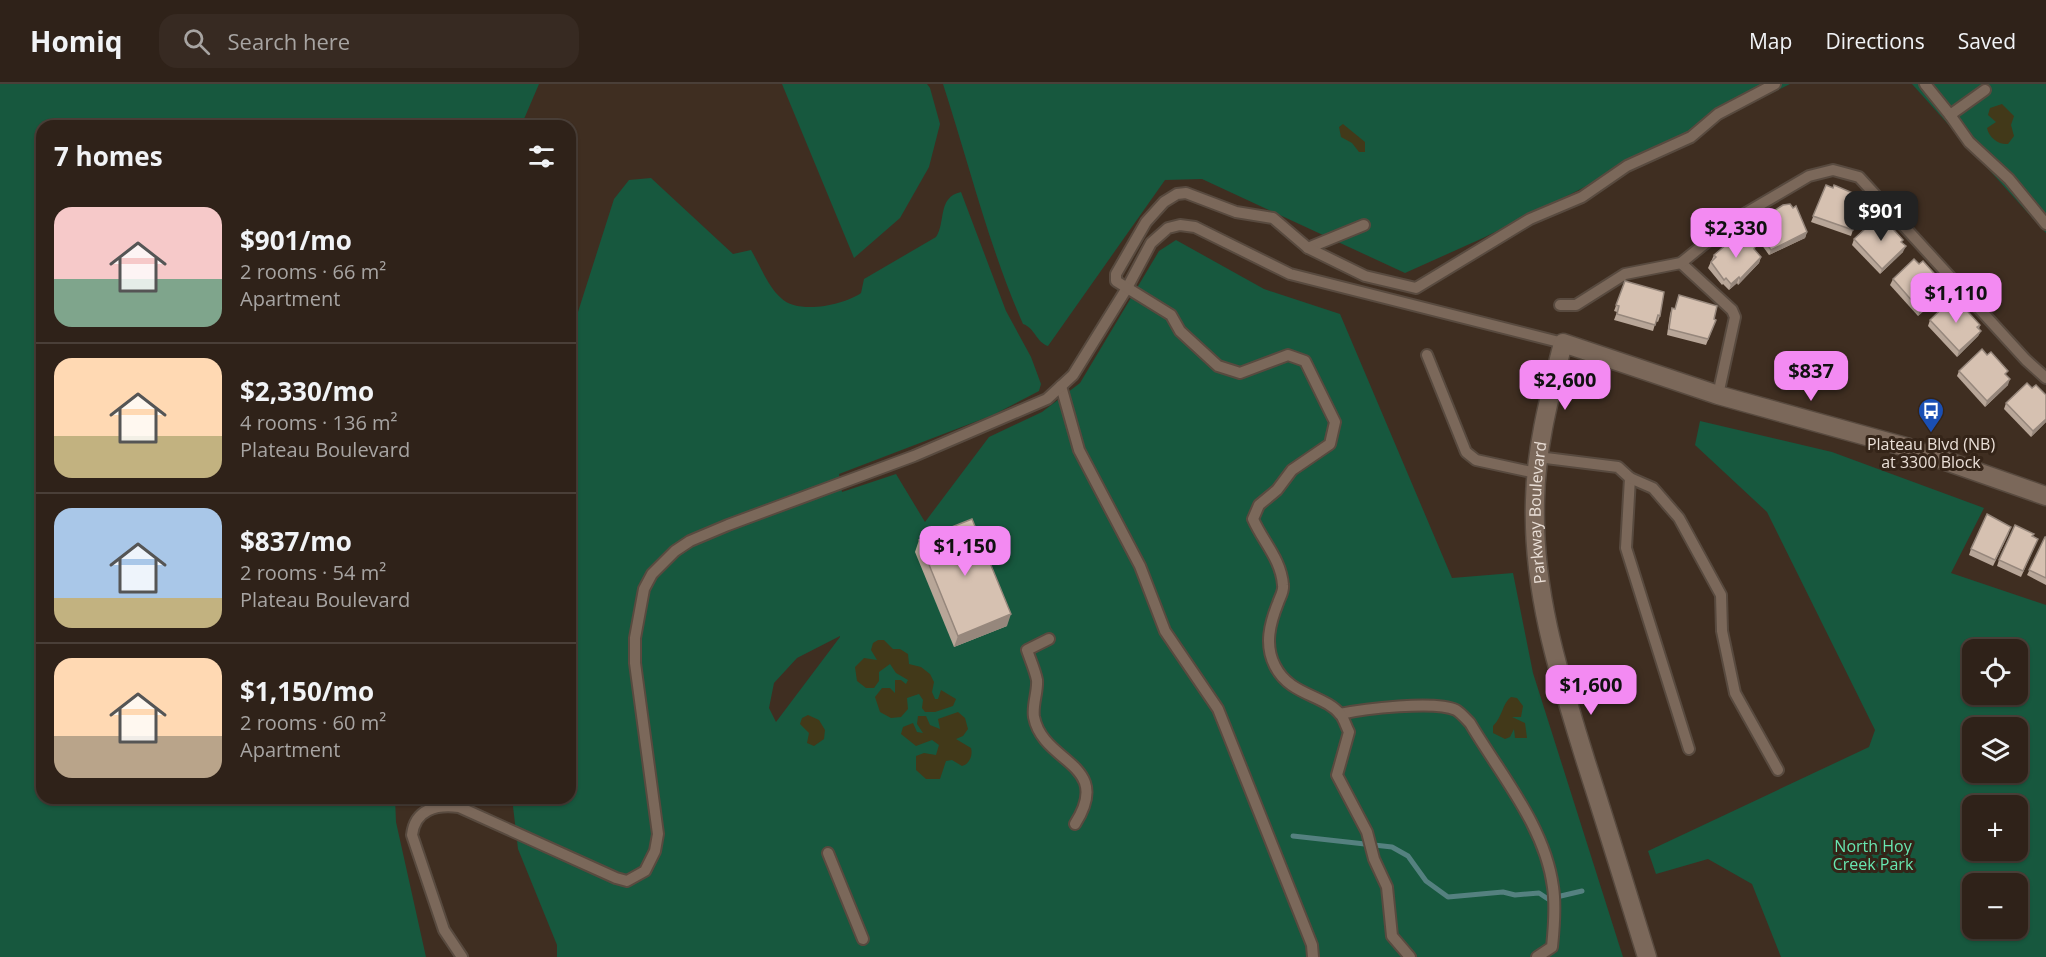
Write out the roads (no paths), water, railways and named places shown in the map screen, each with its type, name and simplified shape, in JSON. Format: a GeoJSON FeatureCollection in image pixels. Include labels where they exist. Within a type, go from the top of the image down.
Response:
{"type":"FeatureCollection","features":[{"type":"Feature","properties":{"kind":"street"},"geometry":{"type":"LineString","coordinates":[[1563,343],[1718,395],[1906,447],[2046,496]]}},
{"type":"Feature","properties":{"kind":"street","name":"Parkway Boulevard"},"geometry":{"type":"LineString","coordinates":[[1563,343],[1537,465],[1536,557],[1548,635],[1647,957]]}},
{"type":"Feature","properties":{"kind":"lane"},"geometry":{"type":"LineString","coordinates":[[1410,957],[1392,936],[1387,886],[1374,859],[1367,832],[1337,775],[1349,732],[1340,714],[1321,701],[1296,690],[1275,667],[1268,641],[1273,618],[1284,588],[1279,561],[1260,535],[1253,519],[1259,505],[1277,490],[1292,470],[1330,444],[1335,422],[1316,379],[1305,361],[1288,355],[1240,373],[1218,366],[1180,331],[1171,315],[1116,281],[1116,274],[1146,222],[1164,202],[1178,194],[1186,193],[1236,212],[1273,218],[1308,248],[1365,276],[1416,288],[1530,219],[1582,197],[1627,166],[1691,137],[1756,88],[1774,84]]}},
{"type":"Feature","properties":{"kind":"lane"},"geometry":{"type":"LineString","coordinates":[[1924,84],[1969,142],[2009,180],[2046,224]]}},
{"type":"Feature","properties":{"kind":"lane"},"geometry":{"type":"LineString","coordinates":[[1950,115],[1985,90]]}},
{"type":"Feature","properties":{"kind":"lane"},"geometry":{"type":"LineString","coordinates":[[1560,305],[1576,305],[1624,274],[1681,263],[1734,220],[1809,176],[1833,170],[1858,177],[2026,360],[2046,378]]}},
{"type":"Feature","properties":{"kind":"lane"},"geometry":{"type":"LineString","coordinates":[[1308,248],[1364,225]]}},
{"type":"Feature","properties":{"kind":"lane"},"geometry":{"type":"LineString","coordinates":[[462,957],[444,930],[412,835],[413,825],[419,817],[435,806],[459,807],[627,881],[636,877],[650,863],[658,834],[635,663],[635,638],[644,589],[662,562],[690,541],[981,429],[1047,399],[1073,375],[1127,288],[1151,243],[1168,228],[1195,227],[1290,274],[1563,343]]}},
{"type":"Feature","properties":{"kind":"lane"},"geometry":{"type":"LineString","coordinates":[[1681,263],[1732,310],[1735,317],[1718,395]]}},
{"type":"Feature","properties":{"kind":"lane"},"geometry":{"type":"LineString","coordinates":[[1427,355],[1466,452],[1476,460],[1537,465],[1618,467],[1630,478],[1653,488],[1679,518],[1721,595],[1722,631],[1735,693],[1778,770]]}},
{"type":"Feature","properties":{"kind":"lane"},"geometry":{"type":"LineString","coordinates":[[1061,386],[1079,450],[1140,566],[1165,631],[1218,710],[1312,945],[1313,957]]}},
{"type":"Feature","properties":{"kind":"lane"},"geometry":{"type":"LineString","coordinates":[[1630,478],[1626,548],[1689,749]]}},
{"type":"Feature","properties":{"kind":"lane"},"geometry":{"type":"LineString","coordinates":[[1048,639],[1027,650],[1037,681],[1034,717],[1045,739],[1078,770],[1087,790],[1088,800],[1075,824]]}},
{"type":"Feature","properties":{"kind":"lane"},"geometry":{"type":"LineString","coordinates":[[1340,714],[1369,708],[1440,707],[1456,711],[1470,723],[1538,835],[1545,857],[1553,887],[1552,947],[1538,957]]}},
{"type":"Feature","properties":{"kind":"lane"},"geometry":{"type":"LineString","coordinates":[[828,853],[863,939]]}},
{"type":"Feature","properties":{"kind":"waterway"},"geometry":{"type":"LineString","coordinates":[[1293,836],[1392,847],[1408,856],[1426,881],[1448,897],[1503,892],[1515,895],[1539,893],[1548,899],[1582,891]]}},
{"type":"Feature","properties":{"kind":"place","name":"Plateau Blvd (NB) at 3300 Block"},"geometry":{"type":"Point","coordinates":[1931,434]}},
{"type":"Feature","properties":{"kind":"park label","name":"North Hoy Creek Park"},"geometry":{"type":"Point","coordinates":[1873,855]}}]}
